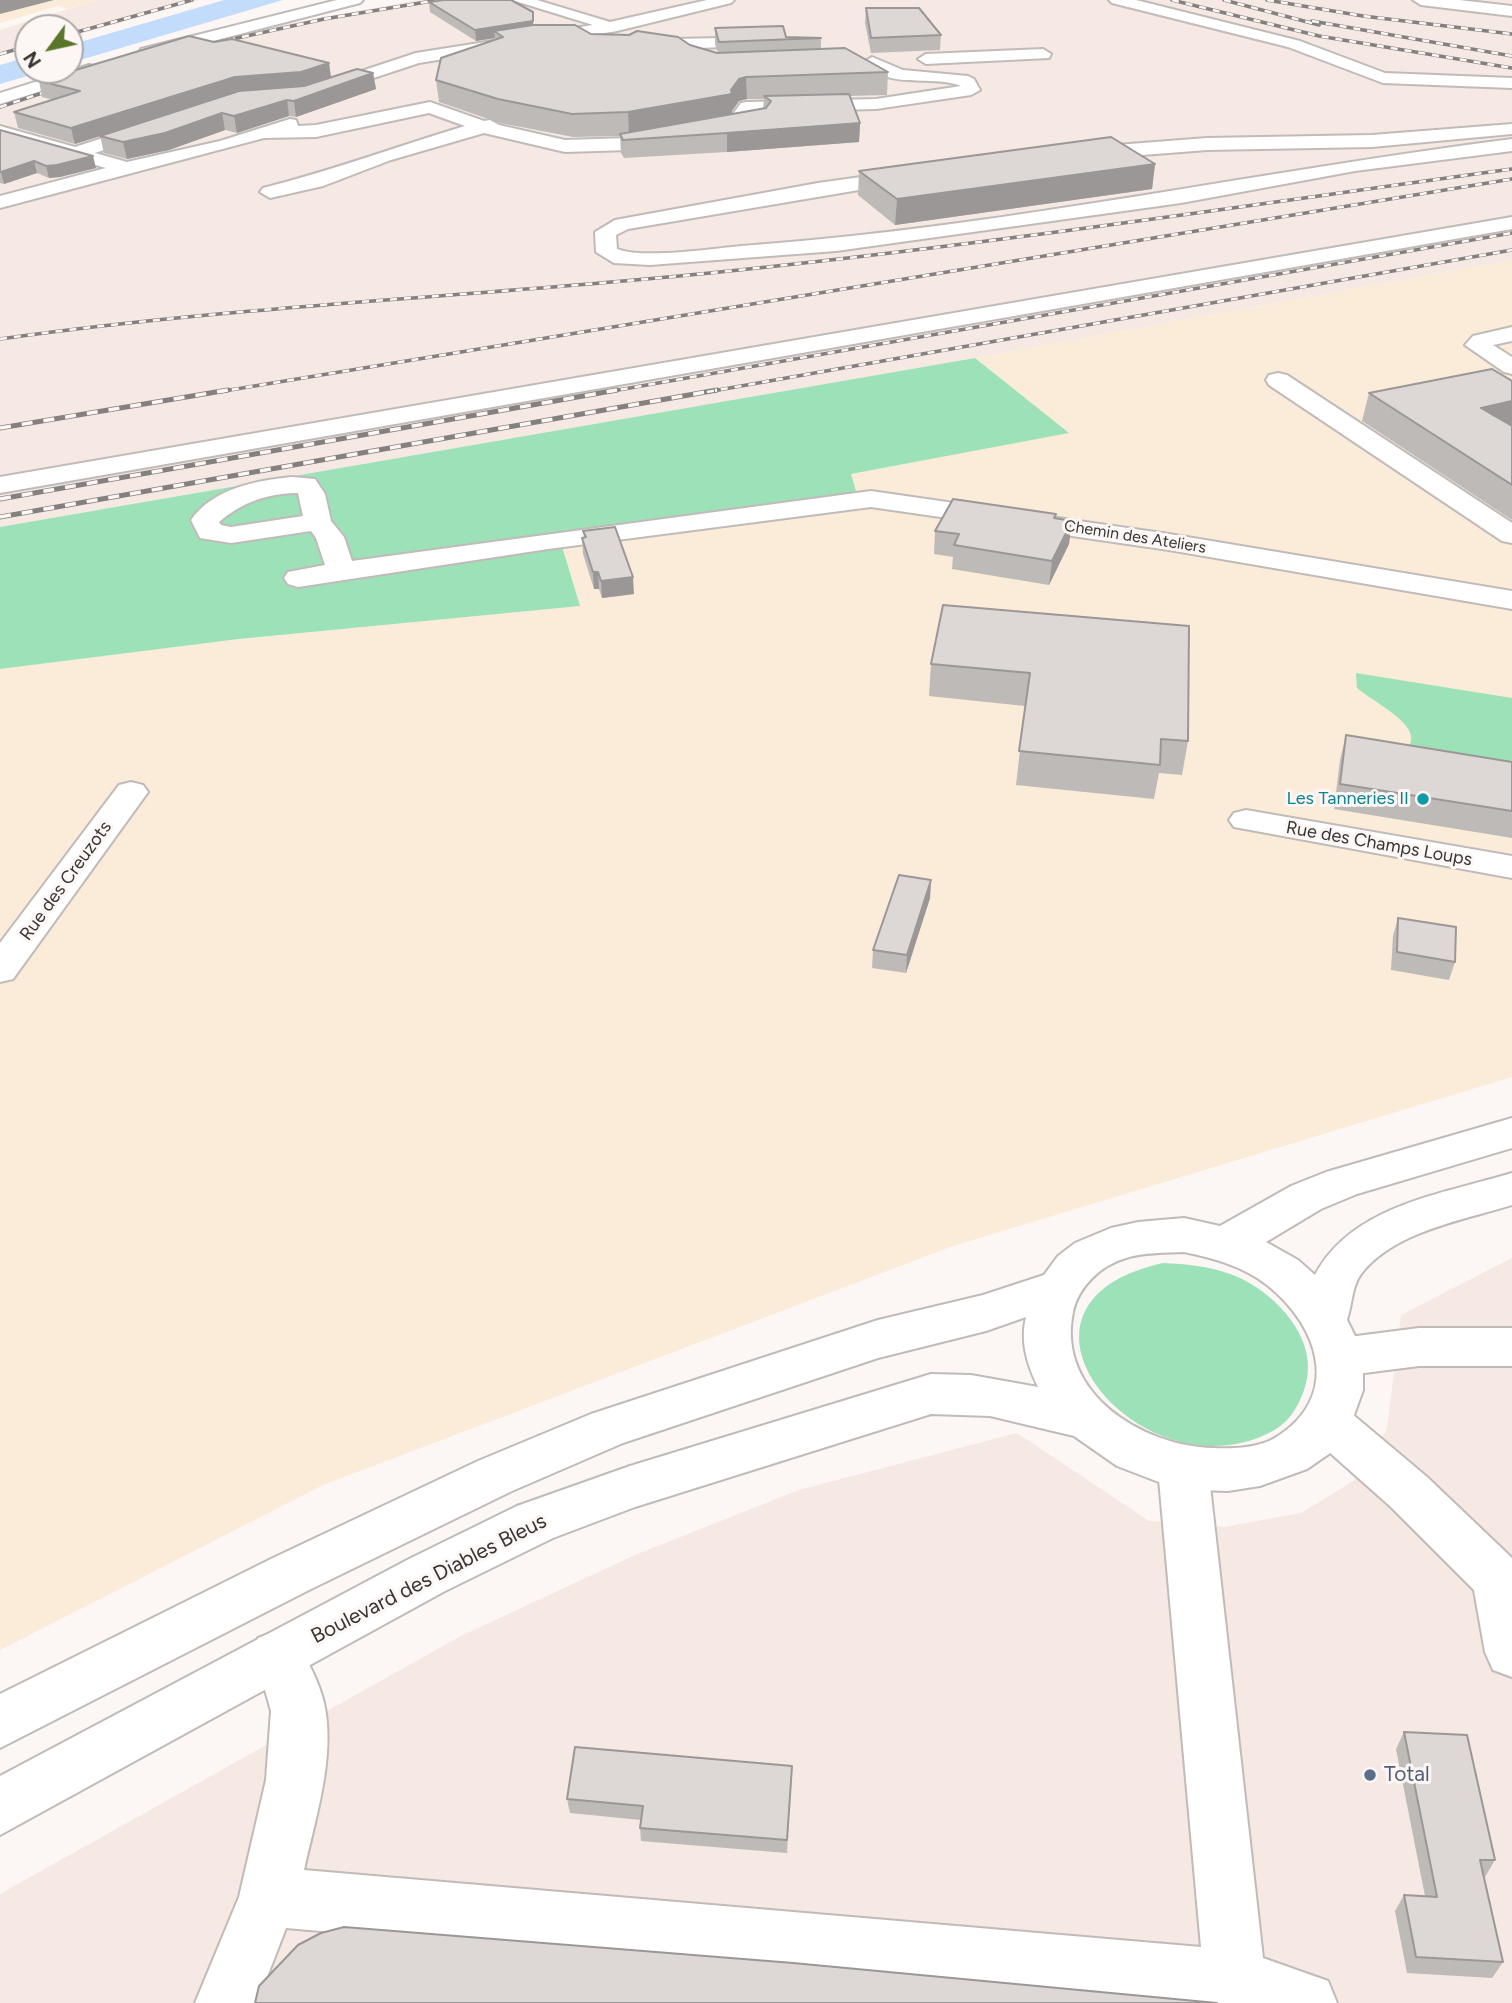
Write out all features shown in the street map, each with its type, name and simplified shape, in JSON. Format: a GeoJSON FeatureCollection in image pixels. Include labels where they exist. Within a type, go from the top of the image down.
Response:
{"type":"FeatureCollection","features":[{"type":"Feature","properties":{"kind":"street"},"geometry":{"type":"LineString","coordinates":[[128,58],[355,0]]}},
{"type":"Feature","properties":{"kind":"street"},"geometry":{"type":"LineString","coordinates":[[520,0],[663,38],[787,42]]}},
{"type":"Feature","properties":{"kind":"street"},"geometry":{"type":"LineString","coordinates":[[306,95],[416,58],[617,26],[726,0]]}},
{"type":"Feature","properties":{"kind":"street"},"geometry":{"type":"LineString","coordinates":[[1117,0],[1294,44],[1383,78],[1512,83]]}},
{"type":"Feature","properties":{"kind":"street"},"geometry":{"type":"LineString","coordinates":[[1421,0],[1512,11]]}},
{"type":"Feature","properties":{"kind":"street"},"geometry":{"type":"LineString","coordinates":[[606,9],[617,20],[617,26]]}},
{"type":"Feature","properties":{"kind":"street"},"geometry":{"type":"LineString","coordinates":[[663,38],[697,60]]}},
{"type":"Feature","properties":{"kind":"street"},"geometry":{"type":"LineString","coordinates":[[400,83],[459,59],[526,41]]}},
{"type":"Feature","properties":{"kind":"street"},"geometry":{"type":"LineString","coordinates":[[265,133],[317,131],[430,107],[487,126],[565,146],[629,144],[759,120],[742,114],[747,107],[876,104],[971,90],[968,83],[962,80],[897,75],[866,62],[1043,54]]}},
{"type":"Feature","properties":{"kind":"street"},"geometry":{"type":"LineString","coordinates":[[0,99],[103,66]]}},
{"type":"Feature","properties":{"kind":"street"},"geometry":{"type":"LineString","coordinates":[[430,107],[429,102],[439,87]]}},
{"type":"Feature","properties":{"kind":"street"},"geometry":{"type":"LineString","coordinates":[[0,202],[265,133],[326,110]]}},
{"type":"Feature","properties":{"kind":"street"},"geometry":{"type":"LineString","coordinates":[[76,153],[164,124]]}},
{"type":"Feature","properties":{"kind":"street"},"geometry":{"type":"LineString","coordinates":[[270,192],[316,182],[384,156],[487,126]]}},
{"type":"Feature","properties":{"kind":"street"},"geometry":{"type":"LineString","coordinates":[[1064,156],[1207,144],[1372,141],[1512,129]]}},
{"type":"Feature","properties":{"kind":"street"},"geometry":{"type":"LineString","coordinates":[[0,132],[127,168]]}},
{"type":"Feature","properties":{"kind":"street"},"geometry":{"type":"LineString","coordinates":[[0,148],[26,139]]}},
{"type":"Feature","properties":{"kind":"street"},"geometry":{"type":"LineString","coordinates":[[926,174],[818,189],[622,224],[607,229],[604,244],[612,256],[650,259],[836,245],[1181,197],[1355,165],[1512,145]]}},
{"type":"Feature","properties":{"kind":"street"},"geometry":{"type":"LineString","coordinates":[[0,485],[1512,223]]}},
{"type":"Feature","properties":{"kind":"street"},"geometry":{"type":"LineString","coordinates":[[1512,334],[1481,341],[1477,345],[1512,367]]}},
{"type":"Feature","properties":{"kind":"street"},"geometry":{"type":"LineString","coordinates":[[1278,380],[1512,535]]}},
{"type":"Feature","properties":{"kind":"street","name":"Chemin des Ateliers"},"geometry":{"type":"LineString","coordinates":[[298,578],[548,541],[872,499],[1169,542],[1512,600]]}},
{"type":"Feature","properties":{"kind":"street"},"geometry":{"type":"LineString","coordinates":[[318,522],[330,537],[341,572]]}},
{"type":"Feature","properties":{"kind":"street","name":"Rue des Creuzots"},"geometry":{"type":"LineString","coordinates":[[0,970],[131,792]]}},
{"type":"Feature","properties":{"kind":"street","name":"Rue des Champs Loups"},"geometry":{"type":"LineString","coordinates":[[1246,820],[1512,867]]}},
{"type":"Feature","properties":{"kind":"street"},"geometry":{"type":"LineString","coordinates":[[1224,1243],[1252,1232],[1292,1205],[1336,1185],[1512,1133]]}},
{"type":"Feature","properties":{"kind":"street"},"geometry":{"type":"LineString","coordinates":[[1333,1338],[1307,1294],[1283,1273],[1255,1256],[1224,1243],[1184,1235],[1145,1236],[1109,1245],[1079,1263],[1057,1288],[1046,1318],[1047,1352],[1061,1387],[1087,1419],[1130,1450],[1183,1468],[1228,1472],[1269,1464],[1303,1447],[1328,1422],[1341,1391],[1333,1338],[1332,1290],[1344,1263],[1363,1244],[1385,1231],[1512,1189]]}},
{"type":"Feature","properties":{"kind":"street"},"geometry":{"type":"LineString","coordinates":[[0,1722],[303,1568],[495,1476],[608,1428],[878,1339],[986,1312],[1057,1288]]}},
{"type":"Feature","properties":{"kind":"street"},"geometry":{"type":"LineString","coordinates":[[1333,1338],[1419,1347],[1512,1347]]}},
{"type":"Feature","properties":{"kind":"street","name":"Boulevard des Diables Bleus"},"geometry":{"type":"LineString","coordinates":[[0,1807],[427,1575],[535,1522],[630,1487],[900,1402],[962,1392],[992,1395],[1087,1419]]}},
{"type":"Feature","properties":{"kind":"street"},"geometry":{"type":"LineString","coordinates":[[1328,1422],[1409,1492],[1498,1579],[1512,1652]]}},
{"type":"Feature","properties":{"kind":"street"},"geometry":{"type":"LineString","coordinates":[[1183,1468],[1235,1980]]}},
{"type":"Feature","properties":{"kind":"street"},"geometry":{"type":"LineString","coordinates":[[226,2003],[269,1897],[297,1749],[298,1710],[289,1681],[277,1656]]}},
{"type":"Feature","properties":{"kind":"street"},"geometry":{"type":"LineString","coordinates":[[269,1897],[1235,1980],[1306,2003]]}},
{"type":"Feature","properties":{"kind":"shaded area"},"geometry":{"type":"Polygon","coordinates":[[[0,0],[98,0],[67,9],[58,6],[31,14],[14,14],[14,19],[0,23],[0,0]]]}},
{"type":"Feature","properties":{"kind":"shaded area"},"geometry":{"type":"Polygon","coordinates":[[[98,0],[200,0],[84,33],[84,14],[52,14],[98,0]]]}},
{"type":"Feature","properties":{"kind":"shaded area"},"geometry":{"type":"Polygon","coordinates":[[[418,0],[1512,0],[1512,260],[975,358],[0,527],[0,102],[62,84],[84,84],[84,78],[238,33],[418,0]]]}},
{"type":"Feature","properties":{"kind":"shaded area"},"geometry":{"type":"Polygon","coordinates":[[[14,26],[14,52],[0,56],[0,30],[14,26]]]}},
{"type":"Feature","properties":{"kind":"shaded area"},"geometry":{"type":"Polygon","coordinates":[[[1512,260],[1512,1077],[953,1246],[323,1485],[0,1650],[0,669],[239,639],[579,606],[561,543],[856,494],[851,474],[1068,433],[975,358],[1512,260]]]}},
{"type":"Feature","properties":{"kind":"shaded area"},"geometry":{"type":"Polygon","coordinates":[[[1512,1258],[1512,2003],[0,2003],[0,1894],[461,1636],[635,1555],[799,1490],[1017,1433],[1149,1521],[1225,1527],[1301,1513],[1355,1480],[1387,1429],[1401,1315],[1512,1258]]]}},
{"type":"Feature","properties":{"kind":"green space"},"geometry":{"type":"Polygon","coordinates":[[[975,358],[1069,433],[851,474],[857,495],[561,543],[580,606],[239,639],[0,669],[0,527],[975,358]]]}},
{"type":"Feature","properties":{"kind":"green space"},"geometry":{"type":"Polygon","coordinates":[[[1356,673],[1512,698],[1512,769],[1408,752],[1411,738],[1409,730],[1397,717],[1357,688],[1356,673]]]}},
{"type":"Feature","properties":{"kind":"green space"},"geometry":{"type":"Polygon","coordinates":[[[1163,1263],[1197,1266],[1230,1274],[1262,1291],[1290,1318],[1306,1351],[1308,1369],[1305,1387],[1294,1411],[1276,1429],[1227,1445],[1178,1441],[1134,1421],[1100,1390],[1082,1354],[1082,1317],[1108,1285],[1163,1263]]]}},
{"type":"Feature","properties":{"kind":"water"},"geometry":{"type":"Polygon","coordinates":[[[224,0],[283,0],[84,59],[84,41],[224,0]]]}},
{"type":"Feature","properties":{"kind":"water"},"geometry":{"type":"Polygon","coordinates":[[[14,61],[14,80],[0,84],[0,65],[14,61]]]}},
{"type":"Feature","properties":{"kind":"building"},"geometry":{"type":"Polygon","coordinates":[[[511,0],[533,12],[533,21],[475,30],[429,2],[511,0]]]}},
{"type":"Feature","properties":{"kind":"building"},"geometry":{"type":"Polygon","coordinates":[[[866,8],[919,8],[941,35],[871,38],[866,8]]]}},
{"type":"Feature","properties":{"kind":"building"},"geometry":{"type":"Polygon","coordinates":[[[533,25],[575,25],[591,34],[629,35],[637,31],[678,37],[690,45],[717,53],[845,48],[888,72],[746,77],[739,79],[731,90],[732,94],[628,112],[572,114],[498,99],[436,80],[441,58],[503,37],[494,31],[533,25]]]}},
{"type":"Feature","properties":{"kind":"building"},"geometry":{"type":"Polygon","coordinates":[[[783,26],[786,37],[821,38],[719,42],[715,28],[783,26]]]}},
{"type":"Feature","properties":{"kind":"building"},"geometry":{"type":"Polygon","coordinates":[[[189,36],[214,42],[232,39],[329,63],[301,72],[235,77],[71,128],[14,112],[80,91],[51,84],[84,84],[84,68],[189,36]]]}},
{"type":"Feature","properties":{"kind":"building"},"geometry":{"type":"Polygon","coordinates":[[[357,69],[373,73],[294,101],[287,100],[234,116],[222,113],[165,133],[123,142],[100,136],[239,91],[304,86],[357,69]]]}},
{"type":"Feature","properties":{"kind":"building"},"geometry":{"type":"Polygon","coordinates":[[[849,94],[860,123],[623,140],[620,134],[766,108],[771,101],[764,96],[849,94]]]}},
{"type":"Feature","properties":{"kind":"building"},"geometry":{"type":"Polygon","coordinates":[[[0,130],[93,156],[46,166],[34,161],[1,172],[0,130]]]}},
{"type":"Feature","properties":{"kind":"building"},"geometry":{"type":"Polygon","coordinates":[[[1111,137],[1155,164],[897,199],[859,171],[1111,137]]]}},
{"type":"Feature","properties":{"kind":"building"},"geometry":{"type":"Polygon","coordinates":[[[1492,369],[1512,381],[1512,401],[1481,408],[1512,426],[1512,485],[1369,393],[1492,369]]]}},
{"type":"Feature","properties":{"kind":"building"},"geometry":{"type":"Polygon","coordinates":[[[953,499],[1056,514],[1054,518],[1072,521],[1052,561],[954,545],[959,534],[935,531],[953,499]]]}},
{"type":"Feature","properties":{"kind":"building"},"geometry":{"type":"Polygon","coordinates":[[[615,527],[633,577],[601,581],[598,572],[593,572],[582,538],[586,537],[583,531],[615,527]]]}},
{"type":"Feature","properties":{"kind":"building"},"geometry":{"type":"Polygon","coordinates":[[[943,605],[1189,626],[1188,741],[1161,739],[1160,765],[1019,751],[1030,673],[931,664],[943,605]]]}},
{"type":"Feature","properties":{"kind":"building"},"geometry":{"type":"Polygon","coordinates":[[[1346,735],[1512,762],[1512,811],[1340,784],[1346,735]]]}},
{"type":"Feature","properties":{"kind":"building"},"geometry":{"type":"Polygon","coordinates":[[[899,875],[931,880],[907,955],[873,950],[899,875]]]}},
{"type":"Feature","properties":{"kind":"building"},"geometry":{"type":"Polygon","coordinates":[[[1398,918],[1456,927],[1455,962],[1397,952],[1398,918]]]}},
{"type":"Feature","properties":{"kind":"building"},"geometry":{"type":"Polygon","coordinates":[[[1404,1732],[1467,1735],[1495,1860],[1480,1860],[1503,1962],[1416,1957],[1404,1895],[1437,1897],[1404,1732]]]}},
{"type":"Feature","properties":{"kind":"building"},"geometry":{"type":"Polygon","coordinates":[[[575,1747],[792,1766],[787,1840],[640,1828],[643,1806],[567,1799],[575,1747]]]}},
{"type":"Feature","properties":{"kind":"building"},"geometry":{"type":"Polygon","coordinates":[[[344,1927],[793,1963],[1217,2003],[255,2003],[259,1986],[298,1945],[321,1933],[344,1927]]]}},
{"type":"Feature","properties":{"kind":"railway"},"geometry":{"type":"LineString","coordinates":[[84,30],[192,0]]}},
{"type":"Feature","properties":{"kind":"railway"},"geometry":{"type":"LineString","coordinates":[[201,46],[324,19],[438,0]]}},
{"type":"Feature","properties":{"kind":"railway"},"geometry":{"type":"LineString","coordinates":[[1172,0],[1319,36],[1512,68]]}},
{"type":"Feature","properties":{"kind":"railway"},"geometry":{"type":"LineString","coordinates":[[1224,0],[1319,25]]}},
{"type":"Feature","properties":{"kind":"railway"},"geometry":{"type":"LineString","coordinates":[[1267,0],[1363,16],[1512,34]]}},
{"type":"Feature","properties":{"kind":"railway"},"geometry":{"type":"LineString","coordinates":[[1312,21],[1512,56]]}},
{"type":"Feature","properties":{"kind":"railway"},"geometry":{"type":"LineString","coordinates":[[0,54],[14,50]]}},
{"type":"Feature","properties":{"kind":"railway"},"geometry":{"type":"LineString","coordinates":[[0,107],[60,87]]}},
{"type":"Feature","properties":{"kind":"railway"},"geometry":{"type":"LineString","coordinates":[[0,339],[175,318],[613,282],[802,263],[1107,225],[1512,169]]}},
{"type":"Feature","properties":{"kind":"railway"},"geometry":{"type":"LineString","coordinates":[[218,392],[1512,179]]}},
{"type":"Feature","properties":{"kind":"railway"},"geometry":{"type":"LineString","coordinates":[[607,392],[1512,233]]}},
{"type":"Feature","properties":{"kind":"railway"},"geometry":{"type":"LineString","coordinates":[[707,392],[1512,250]]}},
{"type":"Feature","properties":{"kind":"railway"},"geometry":{"type":"LineString","coordinates":[[0,428],[228,390]]}},
{"type":"Feature","properties":{"kind":"railway"},"geometry":{"type":"LineString","coordinates":[[0,499],[617,390]]}},
{"type":"Feature","properties":{"kind":"railway"},"geometry":{"type":"LineString","coordinates":[[0,517],[717,390]]}},
{"type":"Feature","properties":{"kind":"place","name":"Les Tanneries II"},"geometry":{"type":"Point","coordinates":[1423,799]}},
{"type":"Feature","properties":{"kind":"place","name":"Total"},"geometry":{"type":"Point","coordinates":[1370,1775]}}]}
